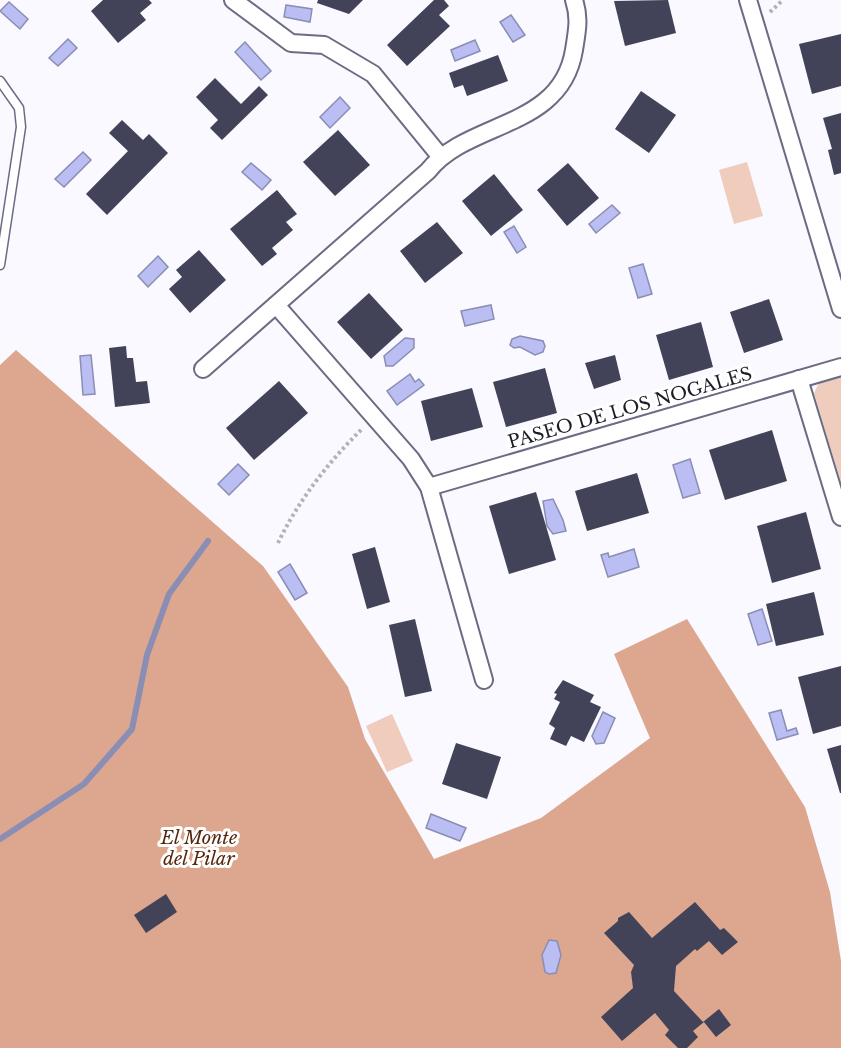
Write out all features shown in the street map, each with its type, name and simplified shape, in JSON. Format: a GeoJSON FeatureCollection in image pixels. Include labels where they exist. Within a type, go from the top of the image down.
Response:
{"type":"FeatureCollection","features":[{"type":"Feature","properties":{"kind":"street"},"geometry":{"type":"LineString","coordinates":[[233,0],[291,42],[324,45],[373,74],[440,156]]}},
{"type":"Feature","properties":{"kind":"street"},"geometry":{"type":"LineString","coordinates":[[203,369],[428,171],[440,156],[500,128],[543,102],[564,80],[573,58],[579,17],[574,0]]}},
{"type":"Feature","properties":{"kind":"street"},"geometry":{"type":"LineString","coordinates":[[748,0],[841,309]]}},
{"type":"Feature","properties":{"kind":"street"},"geometry":{"type":"LineString","coordinates":[[276,305],[411,459],[429,487],[484,680]]}},
{"type":"Feature","properties":{"kind":"street","name":"PASEO DE LOS NOGALES"},"geometry":{"type":"LineString","coordinates":[[429,487],[841,367]]}},
{"type":"Feature","properties":{"kind":"street"},"geometry":{"type":"LineString","coordinates":[[799,379],[841,518]]}},
{"type":"Feature","properties":{"kind":"lane"},"geometry":{"type":"LineString","coordinates":[[0,81],[19,108],[21,127],[0,265]]}},
{"type":"Feature","properties":{"kind":"path"},"geometry":{"type":"LineString","coordinates":[[278,543],[291,516],[340,451],[375,418]]}},
{"type":"Feature","properties":{"kind":"shaded area"},"geometry":{"type":"Polygon","coordinates":[[[747,162],[763,216],[734,224],[719,170],[747,162]]]}},
{"type":"Feature","properties":{"kind":"shaded area"},"geometry":{"type":"Polygon","coordinates":[[[840,376],[841,483],[814,393],[820,381],[840,376]]]}},
{"type":"Feature","properties":{"kind":"shaded area"},"geometry":{"type":"Polygon","coordinates":[[[392,714],[413,761],[387,772],[366,726],[392,714]]]}},
{"type":"Feature","properties":{"kind":"green space","name":"El Monte del Pilar"},"geometry":{"type":"Polygon","coordinates":[[[16,350],[263,566],[348,687],[365,739],[434,859],[541,818],[650,738],[614,654],[687,619],[805,807],[830,892],[841,961],[841,1048],[0,1048],[0,365],[16,350]]]}},
{"type":"Feature","properties":{"kind":"water"},"geometry":{"type":"Polygon","coordinates":[[[9,2],[28,19],[20,29],[0,11],[9,2]]]}},
{"type":"Feature","properties":{"kind":"water"},"geometry":{"type":"Polygon","coordinates":[[[286,5],[312,9],[310,22],[284,17],[286,5]]]}},
{"type":"Feature","properties":{"kind":"water"},"geometry":{"type":"Polygon","coordinates":[[[511,15],[525,35],[513,42],[500,22],[511,15]]]}},
{"type":"Feature","properties":{"kind":"water"},"geometry":{"type":"Polygon","coordinates":[[[68,39],[77,48],[58,66],[49,58],[68,39]]]}},
{"type":"Feature","properties":{"kind":"water"},"geometry":{"type":"Polygon","coordinates":[[[475,40],[480,51],[455,61],[451,50],[475,40]]]}},
{"type":"Feature","properties":{"kind":"water"},"geometry":{"type":"Polygon","coordinates":[[[245,42],[271,71],[261,80],[235,52],[245,42]]]}},
{"type":"Feature","properties":{"kind":"water"},"geometry":{"type":"Polygon","coordinates":[[[340,97],[350,108],[330,128],[320,117],[340,97]]]}},
{"type":"Feature","properties":{"kind":"water"},"geometry":{"type":"Polygon","coordinates":[[[83,152],[91,160],[64,187],[55,179],[83,152]]]}},
{"type":"Feature","properties":{"kind":"water"},"geometry":{"type":"Polygon","coordinates":[[[251,163],[271,180],[262,190],[242,172],[251,163]]]}},
{"type":"Feature","properties":{"kind":"water"},"geometry":{"type":"Polygon","coordinates":[[[612,205],[620,213],[596,233],[589,224],[612,205]]]}},
{"type":"Feature","properties":{"kind":"water"},"geometry":{"type":"Polygon","coordinates":[[[514,226],[526,247],[517,253],[504,232],[514,226]]]}},
{"type":"Feature","properties":{"kind":"water"},"geometry":{"type":"Polygon","coordinates":[[[158,256],[168,267],[148,287],[138,276],[158,256]]]}},
{"type":"Feature","properties":{"kind":"water"},"geometry":{"type":"Polygon","coordinates":[[[643,264],[652,294],[638,298],[629,268],[643,264]]]}},
{"type":"Feature","properties":{"kind":"water"},"geometry":{"type":"Polygon","coordinates":[[[491,305],[494,319],[465,326],[461,311],[491,305]]]}},
{"type":"Feature","properties":{"kind":"water"},"geometry":{"type":"Polygon","coordinates":[[[520,336],[543,341],[545,346],[543,352],[535,355],[520,347],[514,348],[510,345],[512,339],[520,336]]]}},
{"type":"Feature","properties":{"kind":"water"},"geometry":{"type":"Polygon","coordinates":[[[405,338],[414,339],[414,348],[393,366],[386,366],[384,356],[405,338]]]}},
{"type":"Feature","properties":{"kind":"water"},"geometry":{"type":"Polygon","coordinates":[[[91,355],[95,394],[83,395],[80,356],[91,355]]]}},
{"type":"Feature","properties":{"kind":"water"},"geometry":{"type":"Polygon","coordinates":[[[410,374],[415,382],[419,379],[424,385],[397,405],[387,391],[410,374]]]}},
{"type":"Feature","properties":{"kind":"water"},"geometry":{"type":"Polygon","coordinates":[[[690,459],[700,493],[683,498],[673,465],[690,459]]]}},
{"type":"Feature","properties":{"kind":"water"},"geometry":{"type":"Polygon","coordinates":[[[238,464],[249,475],[229,495],[218,484],[238,464]]]}},
{"type":"Feature","properties":{"kind":"water"},"geometry":{"type":"Polygon","coordinates":[[[553,499],[566,531],[553,534],[547,526],[543,501],[553,499]]]}},
{"type":"Feature","properties":{"kind":"water"},"geometry":{"type":"Polygon","coordinates":[[[634,549],[639,567],[608,577],[601,555],[608,553],[609,557],[634,549]]]}},
{"type":"Feature","properties":{"kind":"water"},"geometry":{"type":"Polygon","coordinates":[[[290,564],[307,593],[295,600],[278,572],[290,564]]]}},
{"type":"Feature","properties":{"kind":"water"},"geometry":{"type":"Polygon","coordinates":[[[762,609],[772,641],[758,645],[748,614],[762,609]]]}},
{"type":"Feature","properties":{"kind":"water"},"geometry":{"type":"Polygon","coordinates":[[[781,710],[787,731],[796,728],[798,734],[777,740],[769,713],[781,710]]]}},
{"type":"Feature","properties":{"kind":"water"},"geometry":{"type":"Polygon","coordinates":[[[603,712],[615,718],[604,743],[596,744],[592,736],[603,712]]]}},
{"type":"Feature","properties":{"kind":"water"},"geometry":{"type":"Polygon","coordinates":[[[431,814],[466,828],[460,841],[426,828],[431,814]]]}},
{"type":"Feature","properties":{"kind":"water"},"geometry":{"type":"Polygon","coordinates":[[[549,940],[557,941],[561,955],[556,973],[549,974],[545,972],[542,955],[549,940]]]}},
{"type":"Feature","properties":{"kind":"building"},"geometry":{"type":"Polygon","coordinates":[[[103,0],[149,0],[152,3],[140,13],[146,20],[118,43],[91,11],[103,0]]]}},
{"type":"Feature","properties":{"kind":"building"},"geometry":{"type":"Polygon","coordinates":[[[318,0],[363,0],[349,14],[317,3],[318,0]]]}},
{"type":"Feature","properties":{"kind":"building"},"geometry":{"type":"Polygon","coordinates":[[[434,0],[444,0],[449,6],[439,15],[450,26],[407,66],[387,45],[434,0]]]}},
{"type":"Feature","properties":{"kind":"building"},"geometry":{"type":"Polygon","coordinates":[[[668,0],[676,33],[625,46],[614,1],[668,0]]]}},
{"type":"Feature","properties":{"kind":"building"},"geometry":{"type":"Polygon","coordinates":[[[841,34],[841,86],[812,94],[799,44],[841,34]]]}},
{"type":"Feature","properties":{"kind":"building"},"geometry":{"type":"Polygon","coordinates":[[[498,55],[508,81],[467,96],[463,85],[454,88],[449,73],[498,55]]]}},
{"type":"Feature","properties":{"kind":"building"},"geometry":{"type":"Polygon","coordinates":[[[215,78],[241,104],[259,86],[268,95],[222,140],[210,128],[218,120],[196,97],[215,78]]]}},
{"type":"Feature","properties":{"kind":"building"},"geometry":{"type":"Polygon","coordinates":[[[641,91],[676,115],[649,153],[615,129],[641,91]]]}},
{"type":"Feature","properties":{"kind":"building"},"geometry":{"type":"Polygon","coordinates":[[[841,113],[841,173],[834,175],[828,150],[832,149],[823,118],[841,113]]]}},
{"type":"Feature","properties":{"kind":"building"},"geometry":{"type":"Polygon","coordinates":[[[122,120],[143,140],[149,134],[168,153],[107,215],[86,194],[128,151],[109,133],[122,120]]]}},
{"type":"Feature","properties":{"kind":"building"},"geometry":{"type":"Polygon","coordinates":[[[338,130],[370,165],[335,196],[303,162],[338,130]]]}},
{"type":"Feature","properties":{"kind":"building"},"geometry":{"type":"Polygon","coordinates":[[[568,163],[599,198],[567,226],[537,190],[568,163]]]}},
{"type":"Feature","properties":{"kind":"building"},"geometry":{"type":"Polygon","coordinates":[[[494,174],[523,210],[491,236],[462,201],[494,174]]]}},
{"type":"Feature","properties":{"kind":"building"},"geometry":{"type":"Polygon","coordinates":[[[277,190],[297,214],[286,222],[293,230],[272,248],[277,254],[262,266],[230,229],[277,190]]]}},
{"type":"Feature","properties":{"kind":"building"},"geometry":{"type":"Polygon","coordinates":[[[437,222],[463,253],[425,283],[400,251],[437,222]]]}},
{"type":"Feature","properties":{"kind":"building"},"geometry":{"type":"Polygon","coordinates":[[[199,250],[226,280],[190,313],[169,289],[182,277],[176,270],[199,250]]]}},
{"type":"Feature","properties":{"kind":"building"},"geometry":{"type":"Polygon","coordinates":[[[369,293],[403,330],[371,359],[337,322],[369,293]]]}},
{"type":"Feature","properties":{"kind":"building"},"geometry":{"type":"Polygon","coordinates":[[[769,299],[783,340],[744,353],[730,312],[769,299]]]}},
{"type":"Feature","properties":{"kind":"building"},"geometry":{"type":"Polygon","coordinates":[[[701,322],[713,367],[669,380],[656,335],[701,322]]]}},
{"type":"Feature","properties":{"kind":"building"},"geometry":{"type":"Polygon","coordinates":[[[126,346],[127,358],[133,358],[136,382],[147,381],[150,403],[115,407],[109,348],[126,346]]]}},
{"type":"Feature","properties":{"kind":"building"},"geometry":{"type":"Polygon","coordinates":[[[615,355],[621,380],[594,389],[585,363],[615,355]]]}},
{"type":"Feature","properties":{"kind":"building"},"geometry":{"type":"Polygon","coordinates":[[[545,368],[557,413],[506,427],[493,382],[545,368]]]}},
{"type":"Feature","properties":{"kind":"building"},"geometry":{"type":"Polygon","coordinates":[[[279,381],[308,413],[254,460],[226,428],[279,381]]]}},
{"type":"Feature","properties":{"kind":"building"},"geometry":{"type":"Polygon","coordinates":[[[472,388],[483,427],[431,441],[421,401],[472,388]]]}},
{"type":"Feature","properties":{"kind":"building"},"geometry":{"type":"Polygon","coordinates":[[[772,430],[787,481],[725,500],[709,450],[772,430]]]}},
{"type":"Feature","properties":{"kind":"building"},"geometry":{"type":"Polygon","coordinates":[[[637,473],[649,513],[587,531],[575,491],[637,473]]]}},
{"type":"Feature","properties":{"kind":"building"},"geometry":{"type":"Polygon","coordinates":[[[536,492],[556,560],[509,574],[489,506],[536,492]]]}},
{"type":"Feature","properties":{"kind":"building"},"geometry":{"type":"Polygon","coordinates":[[[806,512],[821,569],[772,583],[757,526],[806,512]]]}},
{"type":"Feature","properties":{"kind":"building"},"geometry":{"type":"Polygon","coordinates":[[[375,547],[390,602],[367,609],[352,554],[375,547]]]}},
{"type":"Feature","properties":{"kind":"building"},"geometry":{"type":"Polygon","coordinates":[[[814,592],[824,635],[776,646],[766,604],[814,592]]]}},
{"type":"Feature","properties":{"kind":"building"},"geometry":{"type":"Polygon","coordinates":[[[415,619],[432,691],[405,697],[389,625],[415,619]]]}},
{"type":"Feature","properties":{"kind":"building"},"geometry":{"type":"Polygon","coordinates":[[[841,666],[841,726],[813,734],[798,677],[841,666]]]}},
{"type":"Feature","properties":{"kind":"building"},"geometry":{"type":"Polygon","coordinates":[[[563,680],[594,695],[590,702],[601,707],[584,742],[571,736],[566,746],[550,739],[555,728],[549,724],[560,702],[554,699],[557,694],[554,693],[563,680]]]}},
{"type":"Feature","properties":{"kind":"building"},"geometry":{"type":"Polygon","coordinates":[[[456,743],[501,757],[487,799],[442,784],[456,743]]]}},
{"type":"Feature","properties":{"kind":"building"},"geometry":{"type":"Polygon","coordinates":[[[841,745],[841,793],[840,793],[827,749],[841,745]]]}},
{"type":"Feature","properties":{"kind":"building"},"geometry":{"type":"Polygon","coordinates":[[[166,894],[177,912],[146,933],[134,915],[166,894]]]}},
{"type":"Feature","properties":{"kind":"building"},"geometry":{"type":"Polygon","coordinates":[[[695,902],[720,930],[724,928],[738,942],[722,955],[709,941],[697,951],[695,949],[676,966],[674,991],[703,1022],[719,1009],[731,1025],[716,1037],[704,1022],[693,1031],[698,1037],[687,1048],[678,1048],[665,1035],[669,1030],[655,1013],[622,1041],[601,1017],[633,988],[631,972],[634,965],[604,933],[618,921],[618,918],[629,912],[652,938],[695,902]]]}},
{"type":"Feature","properties":{"kind":"waterway"},"geometry":{"type":"LineString","coordinates":[[0,839],[84,784],[132,729],[147,655],[169,594],[208,541]]}}]}
